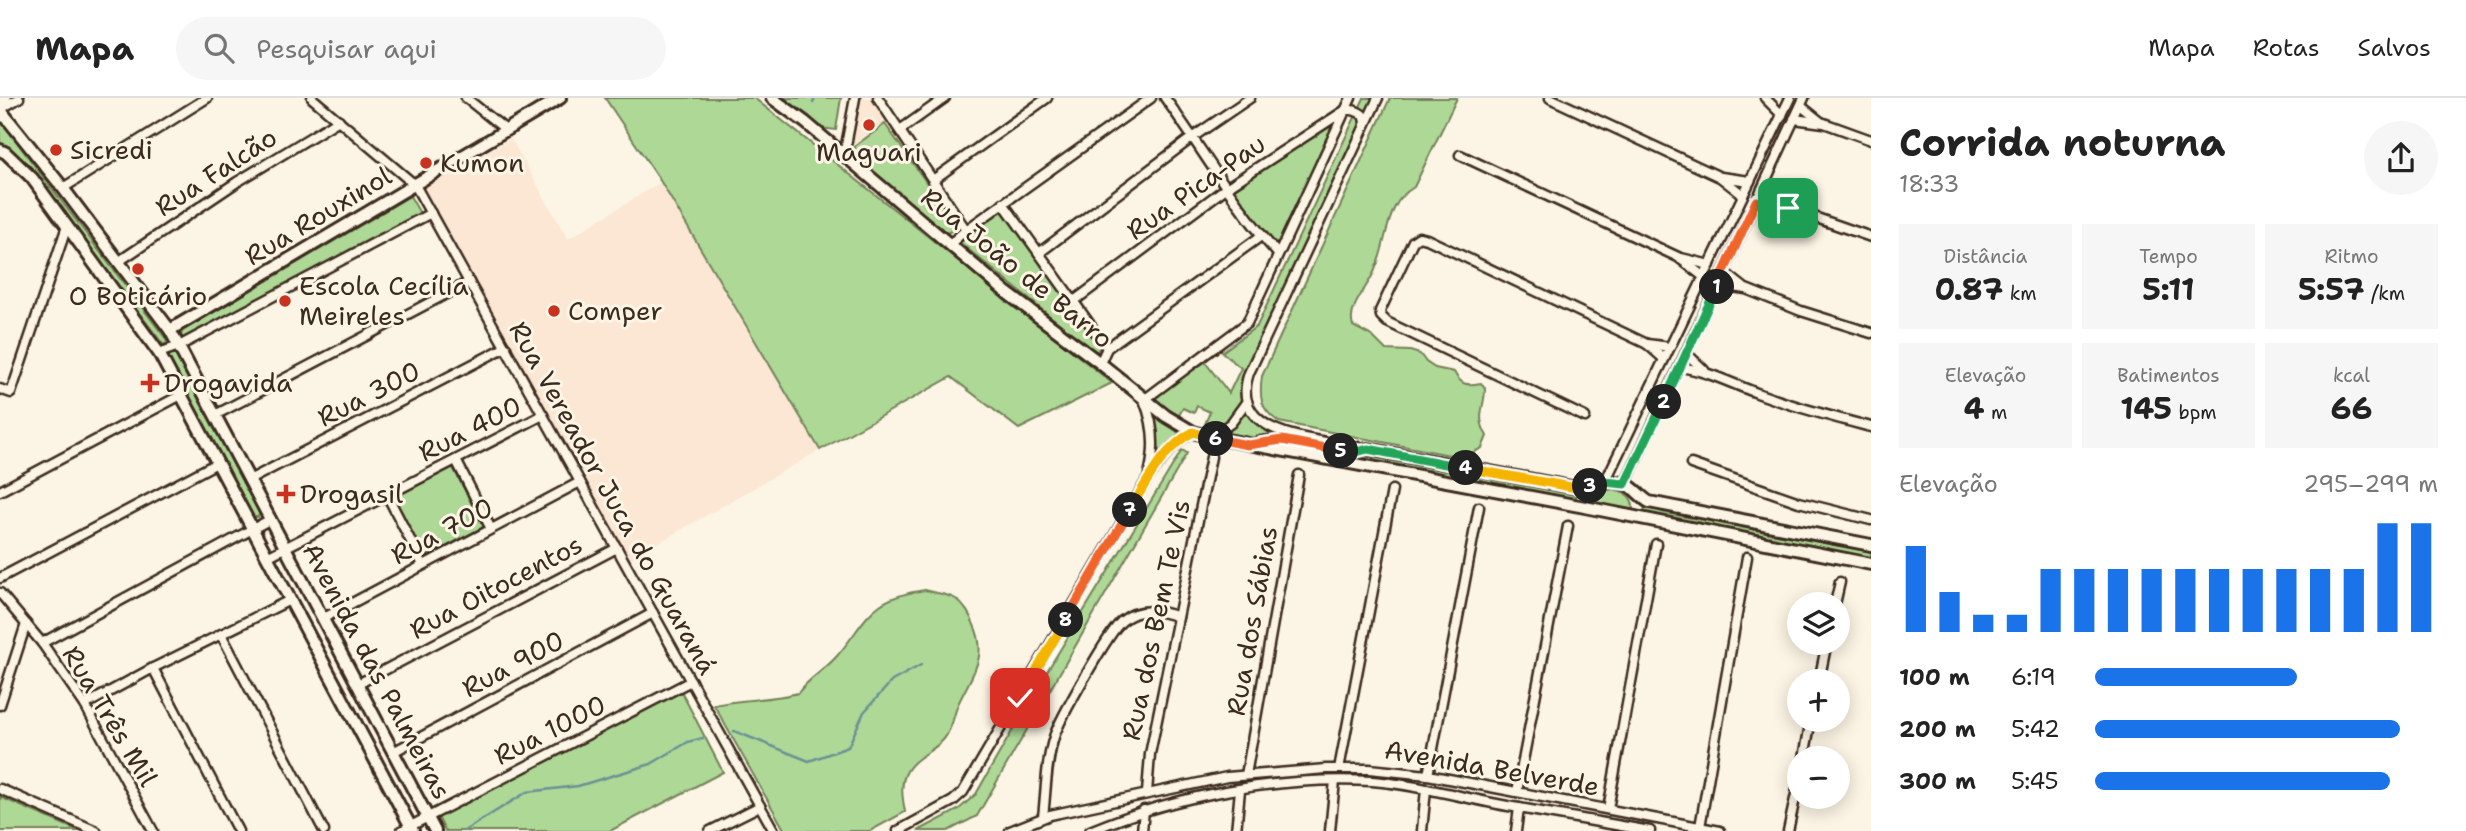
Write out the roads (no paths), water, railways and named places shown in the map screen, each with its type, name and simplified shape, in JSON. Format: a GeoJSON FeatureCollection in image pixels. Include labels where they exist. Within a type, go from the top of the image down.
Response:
{"type":"FeatureCollection","features":[{"type":"Feature","properties":{"kind":"street"},"geometry":{"type":"LineString","coordinates":[[2,108],[19,98]]}},
{"type":"Feature","properties":{"kind":"street"},"geometry":{"type":"LineString","coordinates":[[63,188],[207,98]]}},
{"type":"Feature","properties":{"kind":"street"},"geometry":{"type":"LineString","coordinates":[[313,98],[415,185]]}},
{"type":"Feature","properties":{"kind":"street"},"geometry":{"type":"LineString","coordinates":[[466,98],[506,130]]}},
{"type":"Feature","properties":{"kind":"street","name":"Rua Rouxinol"},"geometry":{"type":"LineString","coordinates":[[170,330],[560,98]]}},
{"type":"Feature","properties":{"kind":"street","name":"Rua João de Barro"},"geometry":{"type":"LineString","coordinates":[[772,98],[805,122],[1007,293],[1161,413],[1188,429],[1211,438],[1585,507],[1871,564]]}},
{"type":"Feature","properties":{"kind":"street"},"geometry":{"type":"LineString","coordinates":[[844,156],[855,98]]}},
{"type":"Feature","properties":{"kind":"street"},"geometry":{"type":"LineString","coordinates":[[878,98],[966,230]]}},
{"type":"Feature","properties":{"kind":"street"},"geometry":{"type":"LineString","coordinates":[[900,130],[945,98]]}},
{"type":"Feature","properties":{"kind":"street"},"geometry":{"type":"LineString","coordinates":[[933,180],[1047,98]]}},
{"type":"Feature","properties":{"kind":"street"},"geometry":{"type":"LineString","coordinates":[[950,244],[1151,98]]}},
{"type":"Feature","properties":{"kind":"street"},"geometry":{"type":"LineString","coordinates":[[1165,98],[1226,188],[1261,236],[1278,254]]}},
{"type":"Feature","properties":{"kind":"street"},"geometry":{"type":"LineString","coordinates":[[1039,253],[1193,137],[1250,98]]}},
{"type":"Feature","properties":{"kind":"street"},"geometry":{"type":"LineString","coordinates":[[1147,480],[1153,451],[1152,425],[1144,400],[1247,323],[1351,98]]}},
{"type":"Feature","properties":{"kind":"street"},"geometry":{"type":"LineString","coordinates":[[1211,438],[1231,423],[1247,401],[1249,373],[1378,98]]}},
{"type":"Feature","properties":{"kind":"street"},"geometry":{"type":"LineString","coordinates":[[1550,98],[1720,177],[1743,195]]}},
{"type":"Feature","properties":{"kind":"street"},"geometry":{"type":"LineString","coordinates":[[1765,98],[1782,114]]}},
{"type":"Feature","properties":{"kind":"street"},"geometry":{"type":"LineString","coordinates":[[1605,482],[1789,99],[1779,98]]}},
{"type":"Feature","properties":{"kind":"street"},"geometry":{"type":"LineString","coordinates":[[1824,123],[1802,102],[1625,484],[1649,502],[1871,545]]}},
{"type":"Feature","properties":{"kind":"street","name":"Avenida das Palmeiras"},"geometry":{"type":"LineString","coordinates":[[2,108],[179,345],[435,831]]}},
{"type":"Feature","properties":{"kind":"street"},"geometry":{"type":"LineString","coordinates":[[1344,111],[1355,110],[1361,113],[1366,120],[1364,128]]}},
{"type":"Feature","properties":{"kind":"street","name":"Rua Pica-Pau"},"geometry":{"type":"LineString","coordinates":[[1074,301],[1226,188],[1344,111]]}},
{"type":"Feature","properties":{"kind":"street"},"geometry":{"type":"LineString","coordinates":[[1794,119],[1824,123],[1871,140]]}},
{"type":"Feature","properties":{"kind":"street","name":"Rua Falcão"},"geometry":{"type":"LineString","coordinates":[[118,262],[237,182],[339,121]]}},
{"type":"Feature","properties":{"kind":"street","name":"Avenida das Palmeiras"},"geometry":{"type":"LineString","coordinates":[[0,150],[6,152],[32,178],[159,353],[183,394],[408,829]]}},
{"type":"Feature","properties":{"kind":"street"},"geometry":{"type":"LineString","coordinates":[[1460,155],[1678,257],[1710,265]]}},
{"type":"Feature","properties":{"kind":"street"},"geometry":{"type":"LineString","coordinates":[[1720,177],[1749,181]]}},
{"type":"Feature","properties":{"kind":"street","name":"Rua Vereador Juca do Guaraná"},"geometry":{"type":"LineString","coordinates":[[415,185],[774,831]]}},
{"type":"Feature","properties":{"kind":"street"},"geometry":{"type":"LineString","coordinates":[[1762,189],[1788,208]]}},
{"type":"Feature","properties":{"kind":"street"},"geometry":{"type":"LineString","coordinates":[[1756,201],[1788,208],[1871,237]]}},
{"type":"Feature","properties":{"kind":"street"},"geometry":{"type":"LineString","coordinates":[[1003,203],[1107,348]]}},
{"type":"Feature","properties":{"kind":"street"},"geometry":{"type":"LineString","coordinates":[[159,353],[431,213]]}},
{"type":"Feature","properties":{"kind":"street"},"geometry":{"type":"LineString","coordinates":[[0,389],[10,393],[67,226]]}},
{"type":"Feature","properties":{"kind":"street"},"geometry":{"type":"LineString","coordinates":[[1726,230],[1741,236]]}},
{"type":"Feature","properties":{"kind":"street"},"geometry":{"type":"LineString","coordinates":[[1100,363],[1107,348],[1261,236]]}},
{"type":"Feature","properties":{"kind":"street"},"geometry":{"type":"LineString","coordinates":[[1586,417],[1387,322],[1381,316],[1380,311],[1413,241],[1419,237],[1427,239],[1647,344],[1664,359]]}},
{"type":"Feature","properties":{"kind":"street"},"geometry":{"type":"LineString","coordinates":[[1678,257],[1704,277]]}},
{"type":"Feature","properties":{"kind":"street"},"geometry":{"type":"LineString","coordinates":[[1724,272],[1746,289]]}},
{"type":"Feature","properties":{"kind":"street"},"geometry":{"type":"LineString","coordinates":[[216,414],[470,282]]}},
{"type":"Feature","properties":{"kind":"street"},"geometry":{"type":"LineString","coordinates":[[1718,285],[1746,289],[1801,311],[1871,333]]}},
{"type":"Feature","properties":{"kind":"street"},"geometry":{"type":"LineString","coordinates":[[1647,344],[1670,347]]}},
{"type":"Feature","properties":{"kind":"street","name":"Rua 300"},"geometry":{"type":"LineString","coordinates":[[251,479],[506,347]]}},
{"type":"Feature","properties":{"kind":"street"},"geometry":{"type":"LineString","coordinates":[[1686,353],[1704,370]]}},
{"type":"Feature","properties":{"kind":"street"},"geometry":{"type":"LineString","coordinates":[[1680,367],[1704,370],[1756,393],[1871,427]]}},
{"type":"Feature","properties":{"kind":"street"},"geometry":{"type":"LineString","coordinates":[[0,491],[183,394]]}},
{"type":"Feature","properties":{"kind":"street"},"geometry":{"type":"LineString","coordinates":[[1645,398],[1662,405]]}},
{"type":"Feature","properties":{"kind":"street","name":"Rua João de Barro"},"geometry":{"type":"LineString","coordinates":[[1247,401],[1258,420],[1269,429],[1582,489],[1605,482],[1625,484]]}},
{"type":"Feature","properties":{"kind":"street"},"geometry":{"type":"LineString","coordinates":[[1152,425],[1155,416],[1161,413]]}},
{"type":"Feature","properties":{"kind":"street","name":"Rua 400"},"geometry":{"type":"LineString","coordinates":[[267,557],[543,415]]}},
{"type":"Feature","properties":{"kind":"street"},"geometry":{"type":"LineString","coordinates":[[898,831],[953,801],[968,785],[1147,480],[1188,429]]}},
{"type":"Feature","properties":{"kind":"street"},"geometry":{"type":"LineString","coordinates":[[1629,430],[1647,438]]}},
{"type":"Feature","properties":{"kind":"street","name":"Rua João de Barro"},"geometry":{"type":"LineString","coordinates":[[1248,445],[1282,440],[1346,452],[1368,449]]}},
{"type":"Feature","properties":{"kind":"street","name":"Rua dos Bem Te Vis"},"geometry":{"type":"LineString","coordinates":[[1147,793],[1150,754],[1211,457]]}},
{"type":"Feature","properties":{"kind":"street"},"geometry":{"type":"LineString","coordinates":[[456,460],[491,529]]}},
{"type":"Feature","properties":{"kind":"street"},"geometry":{"type":"LineString","coordinates":[[0,578],[217,463]]}},
{"type":"Feature","properties":{"kind":"street"},"geometry":{"type":"LineString","coordinates":[[1691,464],[1799,502],[1871,520]]}},
{"type":"Feature","properties":{"kind":"street","name":"Rua dos Sábias"},"geometry":{"type":"LineString","coordinates":[[1246,775],[1299,475]]}},
{"type":"Feature","properties":{"kind":"street","name":"Rua 700"},"geometry":{"type":"LineString","coordinates":[[324,618],[580,482]]}},
{"type":"Feature","properties":{"kind":"street"},"geometry":{"type":"LineString","coordinates":[[1585,507],[1583,497],[1588,488]]}},
{"type":"Feature","properties":{"kind":"street"},"geometry":{"type":"LineString","coordinates":[[1339,769],[1392,490]]}},
{"type":"Feature","properties":{"kind":"street"},"geometry":{"type":"LineString","coordinates":[[387,495],[423,565]]}},
{"type":"Feature","properties":{"kind":"street"},"geometry":{"type":"LineString","coordinates":[[1635,517],[1641,509],[1640,495]]}},
{"type":"Feature","properties":{"kind":"street"},"geometry":{"type":"LineString","coordinates":[[1428,775],[1479,507]]}},
{"type":"Feature","properties":{"kind":"street"},"geometry":{"type":"LineString","coordinates":[[42,643],[271,519]]}},
{"type":"Feature","properties":{"kind":"street"},"geometry":{"type":"LineString","coordinates":[[1517,792],[1568,526]]}},
{"type":"Feature","properties":{"kind":"street"},"geometry":{"type":"LineString","coordinates":[[1608,809],[1656,544]]}},
{"type":"Feature","properties":{"kind":"street","name":"Rua Oitocentos"},"geometry":{"type":"LineString","coordinates":[[358,684],[617,548]]}},
{"type":"Feature","properties":{"kind":"street"},"geometry":{"type":"LineString","coordinates":[[1700,827],[1747,557]]}},
{"type":"Feature","properties":{"kind":"street"},"geometry":{"type":"LineString","coordinates":[[1838,592],[1840,582]]}},
{"type":"Feature","properties":{"kind":"street","name":"Rua Três Mil"},"geometry":{"type":"LineString","coordinates":[[0,593],[42,643],[85,705],[153,831]]}},
{"type":"Feature","properties":{"kind":"street"},"geometry":{"type":"LineString","coordinates":[[85,705],[153,667],[290,600]]}},
{"type":"Feature","properties":{"kind":"street"},"geometry":{"type":"LineString","coordinates":[[1043,817],[1049,756],[1054,735],[1106,642],[1121,622],[1135,614],[1160,611],[1178,617]]}},
{"type":"Feature","properties":{"kind":"street","name":"Rua 900"},"geometry":{"type":"LineString","coordinates":[[393,752],[653,613]]}},
{"type":"Feature","properties":{"kind":"street"},"geometry":{"type":"LineString","coordinates":[[0,705],[26,624]]}},
{"type":"Feature","properties":{"kind":"street"},"geometry":{"type":"LineString","coordinates":[[221,634],[324,831]]}},
{"type":"Feature","properties":{"kind":"street"},"geometry":{"type":"LineString","coordinates":[[153,667],[237,831]]}},
{"type":"Feature","properties":{"kind":"street","name":"Rua 1000"},"geometry":{"type":"LineString","coordinates":[[408,829],[691,681]]}},
{"type":"Feature","properties":{"kind":"street","name":"Avenida Belverde"},"geometry":{"type":"LineString","coordinates":[[1010,831],[1043,817],[1219,779],[1339,769],[1376,769],[1428,775],[1720,831]]}},
{"type":"Feature","properties":{"kind":"street"},"geometry":{"type":"LineString","coordinates":[[1355,781],[1373,778],[1376,769]]}},
{"type":"Feature","properties":{"kind":"street"},"geometry":{"type":"LineString","coordinates":[[1384,782],[1404,771]]}},
{"type":"Feature","properties":{"kind":"street"},"geometry":{"type":"LineString","coordinates":[[1203,795],[1208,785],[1219,779]]}},
{"type":"Feature","properties":{"kind":"street"},"geometry":{"type":"LineString","coordinates":[[1330,831],[1335,781]]}},
{"type":"Feature","properties":{"kind":"street","name":"Avenida Belverde"},"geometry":{"type":"LineString","coordinates":[[1090,831],[1144,810],[1203,795],[1335,781],[1384,782],[1558,813],[1604,827],[1650,831]]}},
{"type":"Feature","properties":{"kind":"street"},"geometry":{"type":"LineString","coordinates":[[1175,802],[1192,796],[1195,789],[1191,784]]}},
{"type":"Feature","properties":{"kind":"street"},"geometry":{"type":"LineString","coordinates":[[0,789],[96,831]]}},
{"type":"Feature","properties":{"kind":"street"},"geometry":{"type":"LineString","coordinates":[[1422,831],[1426,789]]}},
{"type":"Feature","properties":{"kind":"street"},"geometry":{"type":"LineString","coordinates":[[1236,831],[1240,790]]}},
{"type":"Feature","properties":{"kind":"street"},"geometry":{"type":"LineString","coordinates":[[1534,810],[1548,808],[1550,799]]}},
{"type":"Feature","properties":{"kind":"street"},"geometry":{"type":"LineString","coordinates":[[1558,813],[1567,807],[1580,804]]}},
{"type":"Feature","properties":{"kind":"street"},"geometry":{"type":"LineString","coordinates":[[710,831],[760,806]]}},
{"type":"Feature","properties":{"kind":"street"},"geometry":{"type":"LineString","coordinates":[[1516,831],[1519,808]]}},
{"type":"Feature","properties":{"kind":"street"},"geometry":{"type":"LineString","coordinates":[[1788,831],[1793,809]]}},
{"type":"Feature","properties":{"kind":"street"},"geometry":{"type":"LineString","coordinates":[[1142,831],[1144,810]]}},
{"type":"Feature","properties":{"kind":"waterway"},"geometry":{"type":"LineString","coordinates":[[813,103],[815,98]]}},
{"type":"Feature","properties":{"kind":"waterway"},"geometry":{"type":"LineString","coordinates":[[734,731],[809,761],[848,747],[864,712],[892,681],[921,665]]}},
{"type":"Feature","properties":{"kind":"waterway"},"geometry":{"type":"LineString","coordinates":[[464,831],[527,792],[578,786],[651,764],[688,742],[703,738]]}},
{"type":"Feature","properties":{"kind":"place","name":"Maguari"},"geometry":{"type":"Point","coordinates":[869,125]}},
{"type":"Feature","properties":{"kind":"place","name":"Sicredi"},"geometry":{"type":"Point","coordinates":[56,150]}},
{"type":"Feature","properties":{"kind":"place","name":"Kumon"},"geometry":{"type":"Point","coordinates":[426,163]}},
{"type":"Feature","properties":{"kind":"place","name":"O Boticário"},"geometry":{"type":"Point","coordinates":[138,269]}},
{"type":"Feature","properties":{"kind":"place","name":"Escola Cecília Meireles"},"geometry":{"type":"Point","coordinates":[285,301]}},
{"type":"Feature","properties":{"kind":"place","name":"Comper"},"geometry":{"type":"Point","coordinates":[554,311]}},
{"type":"Feature","properties":{"kind":"place","name":"Drogavida"},"geometry":{"type":"Point","coordinates":[150,383]}},
{"type":"Feature","properties":{"kind":"place","name":"Drogasil"},"geometry":{"type":"Point","coordinates":[286,494]}}]}
